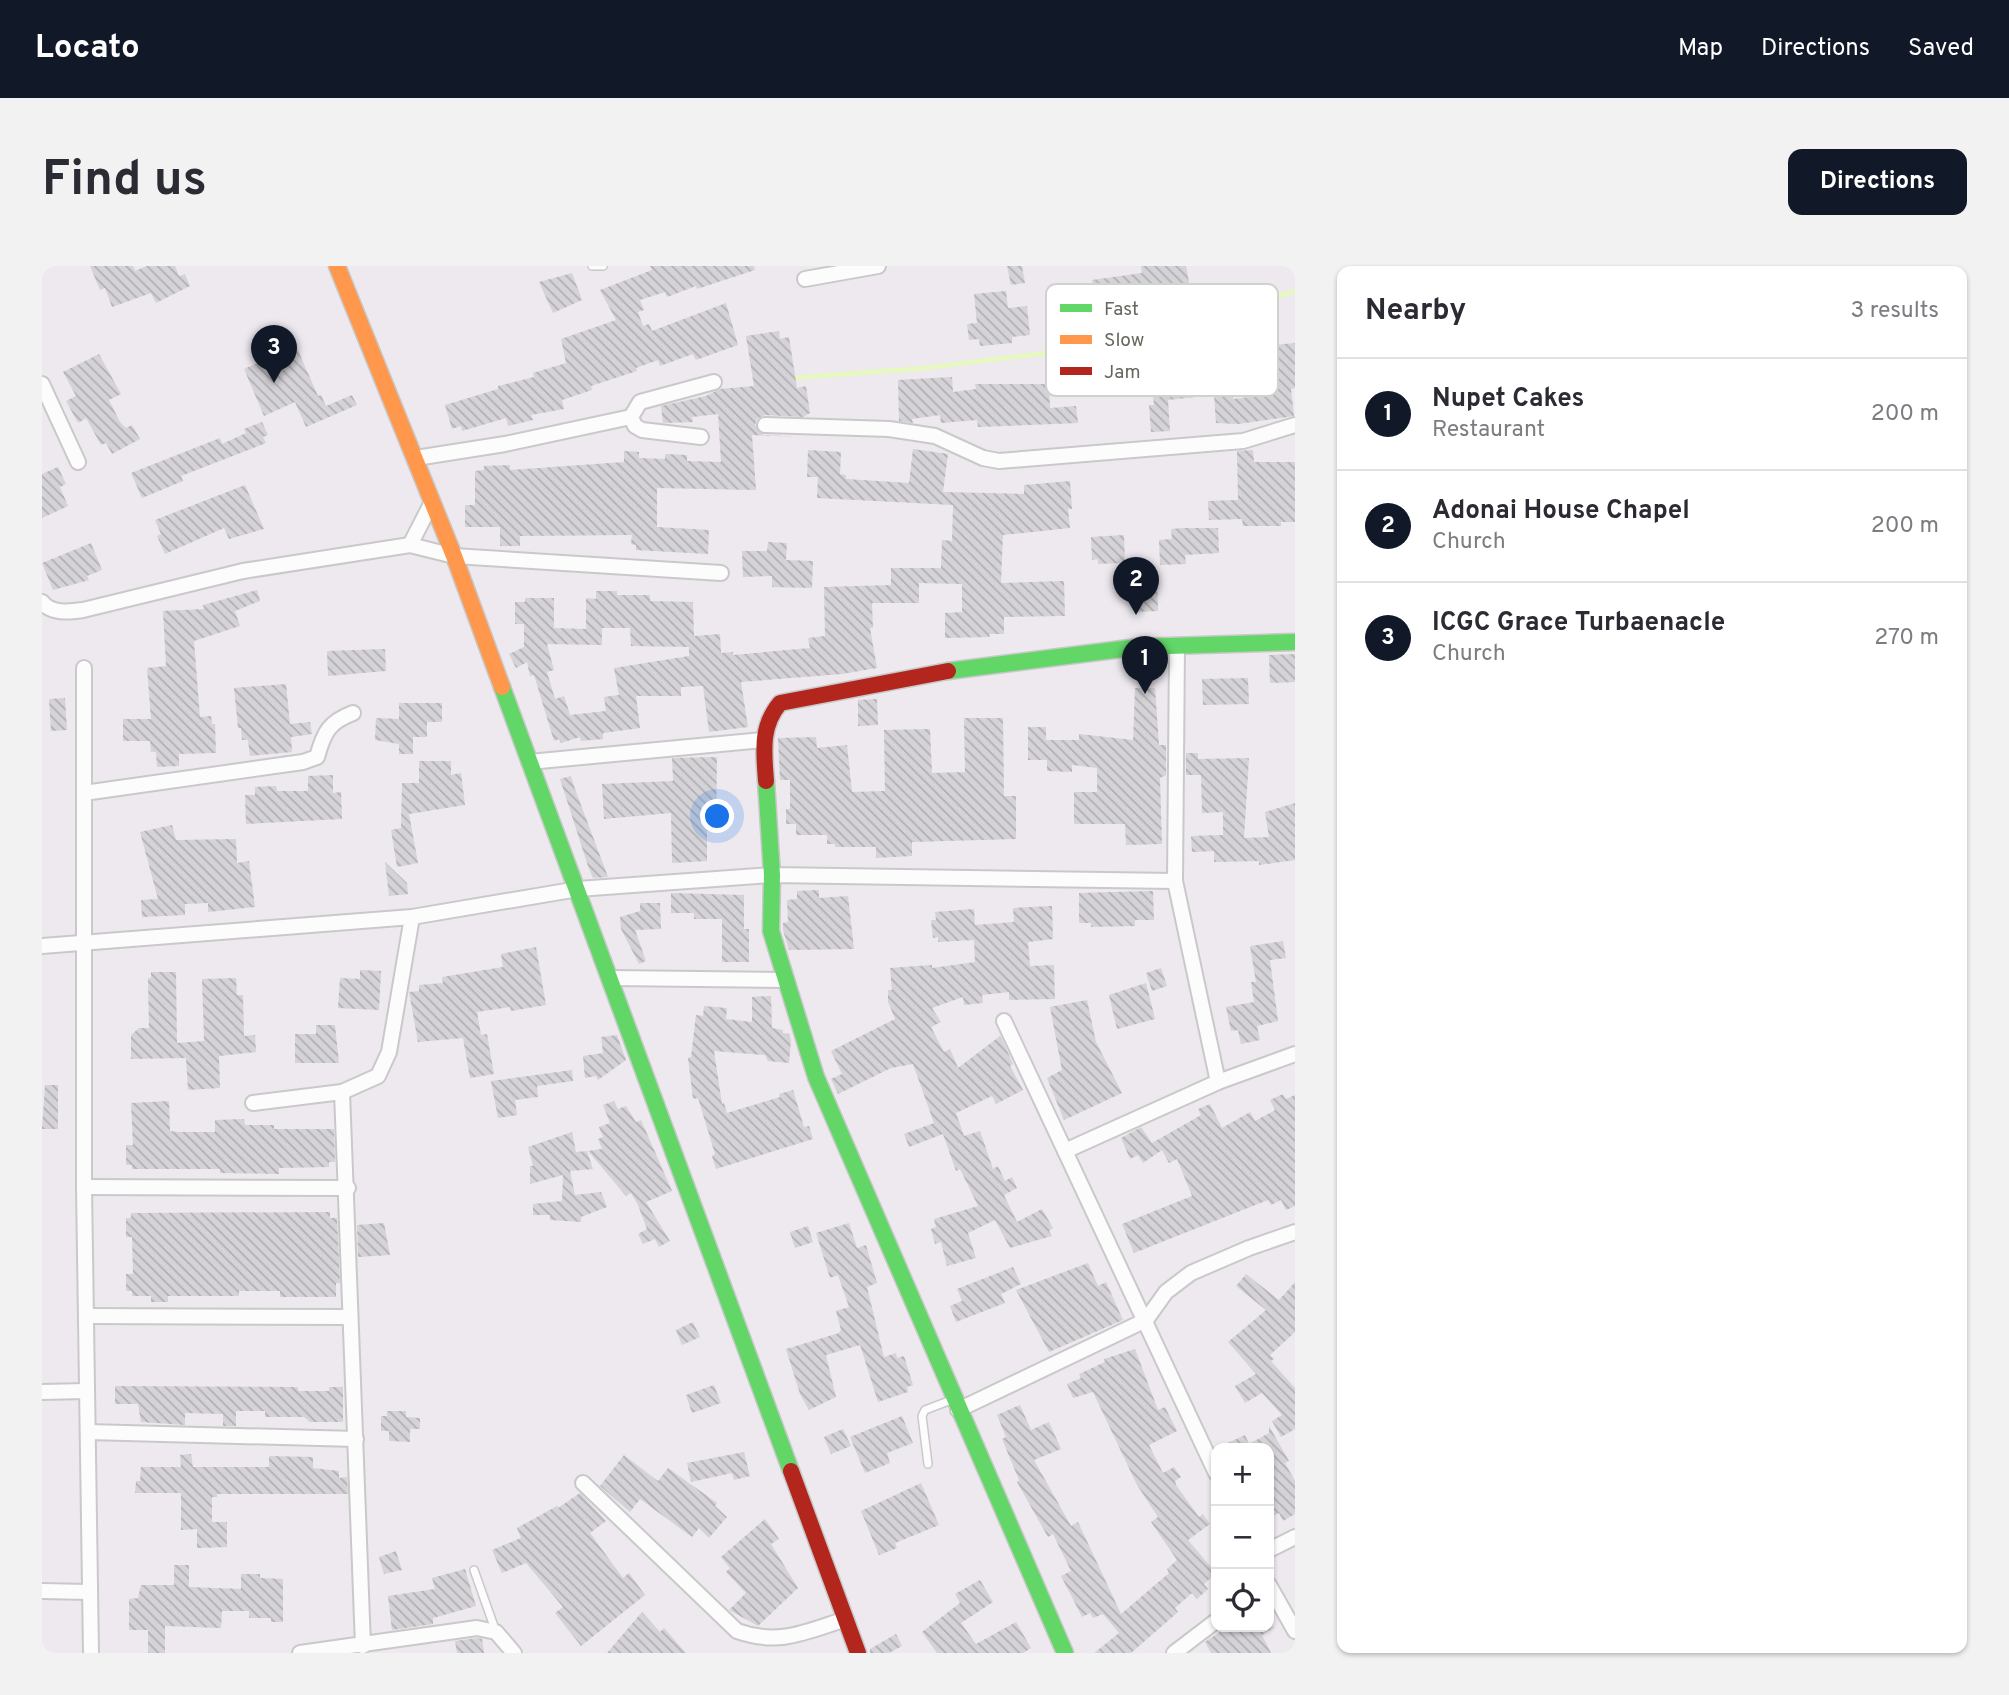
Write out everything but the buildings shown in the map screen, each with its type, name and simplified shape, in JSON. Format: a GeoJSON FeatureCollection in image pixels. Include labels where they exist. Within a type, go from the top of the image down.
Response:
{"type":"FeatureCollection","features":[{"type":"Feature","properties":{"kind":"street"},"geometry":{"type":"LineString","coordinates":[[337,266],[454,556],[858,1653]]}},
{"type":"Feature","properties":{"kind":"street"},"geometry":{"type":"LineString","coordinates":[[805,279],[878,266]]}},
{"type":"Feature","properties":{"kind":"street"},"geometry":{"type":"LineString","coordinates":[[416,458],[631,417],[640,402],[714,382]]}},
{"type":"Feature","properties":{"kind":"street"},"geometry":{"type":"LineString","coordinates":[[42,384],[78,462]]}},
{"type":"Feature","properties":{"kind":"street"},"geometry":{"type":"LineString","coordinates":[[631,417],[635,426],[642,430],[701,437]]}},
{"type":"Feature","properties":{"kind":"street"},"geometry":{"type":"LineString","coordinates":[[765,425],[889,429],[935,436],[983,458],[999,461],[1243,441],[1295,425]]}},
{"type":"Feature","properties":{"kind":"street"},"geometry":{"type":"LineString","coordinates":[[410,545],[431,504]]}},
{"type":"Feature","properties":{"kind":"street"},"geometry":{"type":"LineString","coordinates":[[42,602],[45,607],[58,611],[82,610],[243,571],[410,545],[454,556],[721,573]]}},
{"type":"Feature","properties":{"kind":"street"},"geometry":{"type":"LineString","coordinates":[[1065,1653],[816,1077],[771,931],[772,875],[763,740],[769,716],[780,703],[806,696],[982,665],[1138,647],[1295,642]]}},
{"type":"Feature","properties":{"kind":"street"},"geometry":{"type":"LineString","coordinates":[[1177,646],[1175,881],[1218,1082]]}},
{"type":"Feature","properties":{"kind":"street"},"geometry":{"type":"LineString","coordinates":[[83,667],[84,1187],[91,1653]]}},
{"type":"Feature","properties":{"kind":"street"},"geometry":{"type":"LineString","coordinates":[[84,793],[303,762],[317,757],[325,731],[334,720],[354,713]]}},
{"type":"Feature","properties":{"kind":"street"},"geometry":{"type":"LineString","coordinates":[[529,762],[763,740]]}},
{"type":"Feature","properties":{"kind":"street"},"geometry":{"type":"LineString","coordinates":[[42,946],[412,917],[578,889],[772,875],[1175,881]]}},
{"type":"Feature","properties":{"kind":"street"},"geometry":{"type":"LineString","coordinates":[[253,1103],[342,1092],[378,1076],[389,1052],[412,917]]}},
{"type":"Feature","properties":{"kind":"street"},"geometry":{"type":"LineString","coordinates":[[610,978],[784,980]]}},
{"type":"Feature","properties":{"kind":"street"},"geometry":{"type":"LineString","coordinates":[[1004,1021],[1211,1463]]}},
{"type":"Feature","properties":{"kind":"street"},"geometry":{"type":"LineString","coordinates":[[1065,1151],[1218,1082],[1295,1054]]}},
{"type":"Feature","properties":{"kind":"street"},"geometry":{"type":"LineString","coordinates":[[342,1092],[348,1188],[350,1317],[363,1646]]}},
{"type":"Feature","properties":{"kind":"street"},"geometry":{"type":"LineString","coordinates":[[84,1187],[348,1188]]}},
{"type":"Feature","properties":{"kind":"street"},"geometry":{"type":"LineString","coordinates":[[956,1405],[1146,1320],[1166,1292],[1191,1273],[1295,1232]]}},
{"type":"Feature","properties":{"kind":"street"},"geometry":{"type":"LineString","coordinates":[[86,1316],[350,1317]]}},
{"type":"Feature","properties":{"kind":"street"},"geometry":{"type":"LineString","coordinates":[[42,1392],[86,1391]]}},
{"type":"Feature","properties":{"kind":"street"},"geometry":{"type":"LineString","coordinates":[[88,1432],[356,1439]]}},
{"type":"Feature","properties":{"kind":"street"},"geometry":{"type":"LineString","coordinates":[[583,1483],[737,1631],[758,1639],[783,1639],[846,1619]]}},
{"type":"Feature","properties":{"kind":"street"},"geometry":{"type":"LineString","coordinates":[[1274,1548],[1295,1537]]}},
{"type":"Feature","properties":{"kind":"street"},"geometry":{"type":"LineString","coordinates":[[42,1591],[89,1592]]}},
{"type":"Feature","properties":{"kind":"street"},"geometry":{"type":"LineString","coordinates":[[1274,1594],[1295,1631]]}},
{"type":"Feature","properties":{"kind":"street"},"geometry":{"type":"LineString","coordinates":[[1174,1653],[1211,1625]]}},
{"type":"Feature","properties":{"kind":"street"},"geometry":{"type":"LineString","coordinates":[[300,1653],[477,1628],[496,1632],[514,1653]]}},
{"type":"Feature","properties":{"kind":"lane"},"geometry":{"type":"LineString","coordinates":[[592,266],[603,266]]}},
{"type":"Feature","properties":{"kind":"lane"},"geometry":{"type":"LineString","coordinates":[[928,1464],[922,1416],[925,1410],[956,1405]]}},
{"type":"Feature","properties":{"kind":"lane"},"geometry":{"type":"LineString","coordinates":[[474,1570],[496,1632]]}},
{"type":"Feature","properties":{"kind":"waterway"},"geometry":{"type":"LineString","coordinates":[[1278,296],[1295,291]]}},
{"type":"Feature","properties":{"kind":"waterway"},"geometry":{"type":"LineString","coordinates":[[792,378],[925,368],[1046,353]]}},
{"type":"Feature","properties":{"kind":"traffic: fast"},"geometry":{"type":"LineString","coordinates":[[948,671],[1138,647],[1295,642]]}},
{"type":"Feature","properties":{"kind":"traffic: fast"},"geometry":{"type":"LineString","coordinates":[[502,687],[791,1471]]}},
{"type":"Feature","properties":{"kind":"traffic: fast"},"geometry":{"type":"LineString","coordinates":[[766,781],[772,875],[771,931],[816,1077],[1065,1653]]}},
{"type":"Feature","properties":{"kind":"traffic: slow"},"geometry":{"type":"LineString","coordinates":[[337,266],[454,556],[502,687]]}},
{"type":"Feature","properties":{"kind":"traffic: jam"},"geometry":{"type":"LineString","coordinates":[[766,781],[766,731],[780,703],[948,671]]}},
{"type":"Feature","properties":{"kind":"traffic: jam"},"geometry":{"type":"LineString","coordinates":[[791,1471],[858,1653]]}},
{"type":"Feature","properties":{"kind":"place","name":"ICGC Grace Turbaenacle"},"geometry":{"type":"Point","coordinates":[274,383]}},
{"type":"Feature","properties":{"kind":"place","name":"Adonai House Chapel"},"geometry":{"type":"Point","coordinates":[1136,615]}},
{"type":"Feature","properties":{"kind":"place","name":"Nupet Cakes"},"geometry":{"type":"Point","coordinates":[1145,694]}}]}
